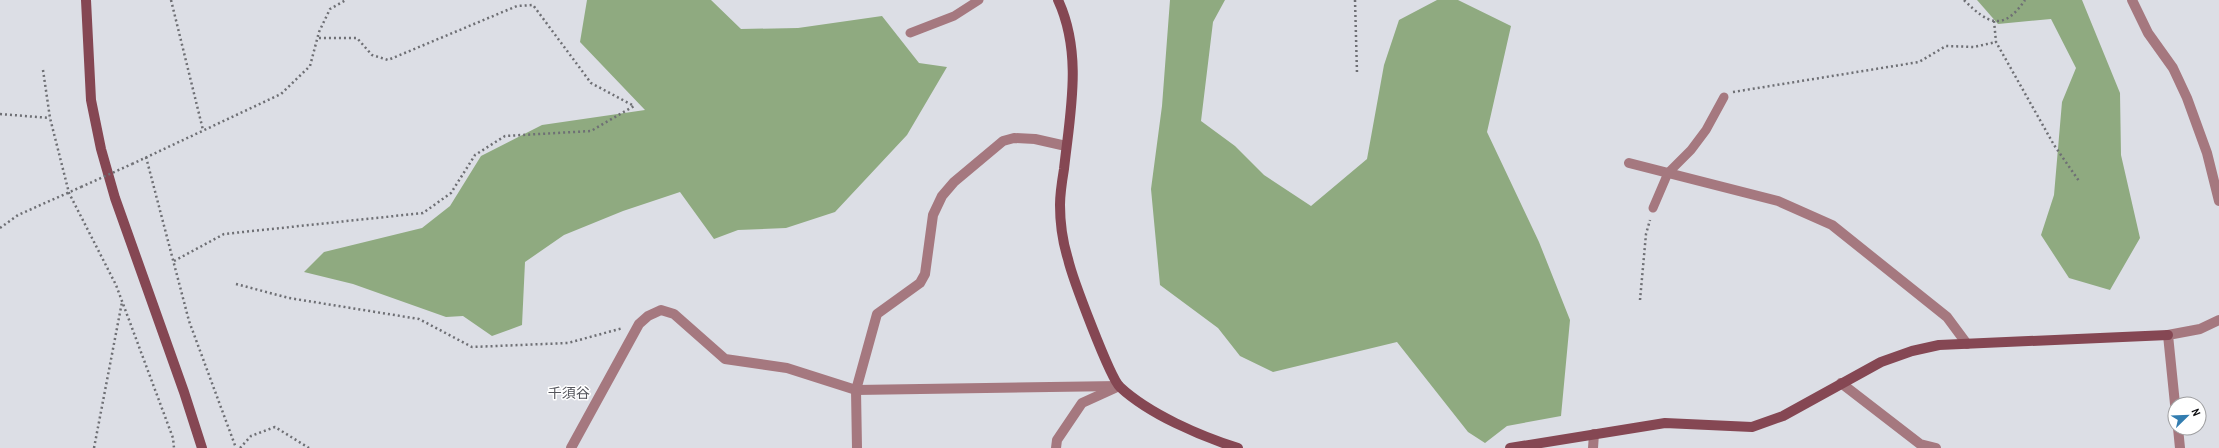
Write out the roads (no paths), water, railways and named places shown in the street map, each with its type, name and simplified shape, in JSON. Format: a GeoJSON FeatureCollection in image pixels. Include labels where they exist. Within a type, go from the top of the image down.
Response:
{"type":"FeatureCollection","features":[{"type":"Feature","properties":{"kind":"street"},"geometry":{"type":"LineString","coordinates":[[86,0],[92,100],[101,150],[115,198],[184,392],[202,448]]}},
{"type":"Feature","properties":{"kind":"street"},"geometry":{"type":"LineString","coordinates":[[1058,0],[1066,17],[1073,58],[1074,86],[1060,206],[1068,259],[1108,364],[1119,386],[1138,401],[1204,437],[1238,448]]}},
{"type":"Feature","properties":{"kind":"street"},"geometry":{"type":"LineString","coordinates":[[2132,0],[2148,33],[2173,68],[2187,98],[2207,154],[2219,201]]}},
{"type":"Feature","properties":{"kind":"street"},"geometry":{"type":"LineString","coordinates":[[857,448],[856,390],[877,314],[920,283],[925,274],[933,216],[942,196],[954,182],[1003,141],[1014,138],[1035,139],[1066,146]]}},
{"type":"Feature","properties":{"kind":"street"},"geometry":{"type":"LineString","coordinates":[[1629,163],[1778,201],[1832,225],[1947,317],[1967,344]]}},
{"type":"Feature","properties":{"kind":"street"},"geometry":{"type":"LineString","coordinates":[[571,448],[639,324],[648,316],[661,310],[674,314],[725,359],[787,368],[856,390],[1119,386]]}},
{"type":"Feature","properties":{"kind":"street"},"geometry":{"type":"LineString","coordinates":[[1510,448],[1665,423],[1752,427],[1783,416],[1881,362],[1912,351],[1939,345],[2168,335],[2200,329],[2219,320]]}},
{"type":"Feature","properties":{"kind":"street"},"geometry":{"type":"LineString","coordinates":[[2168,335],[2174,396]]}},
{"type":"Feature","properties":{"kind":"street"},"geometry":{"type":"LineString","coordinates":[[1841,383],[1920,444],[1936,448]]}},
{"type":"Feature","properties":{"kind":"street"},"geometry":{"type":"LineString","coordinates":[[1056,448],[1057,440],[1082,403],[1119,386]]}},
{"type":"Feature","properties":{"kind":"street"},"geometry":{"type":"LineString","coordinates":[[1593,448],[1594,434]]}},
{"type":"Feature","properties":{"kind":"street"},"geometry":{"type":"LineString","coordinates":[[2179,436],[2180,448]]}},
{"type":"Feature","properties":{"kind":"lane"},"geometry":{"type":"LineString","coordinates":[[910,33],[954,16],[979,0]]}},
{"type":"Feature","properties":{"kind":"lane"},"geometry":{"type":"LineString","coordinates":[[1652,208],[1668,173],[1691,150],[1702,135],[1724,97]]}},
{"type":"Feature","properties":{"kind":"district","name":"千須谷"},"geometry":{"type":"Point","coordinates":[569,393]}}]}
